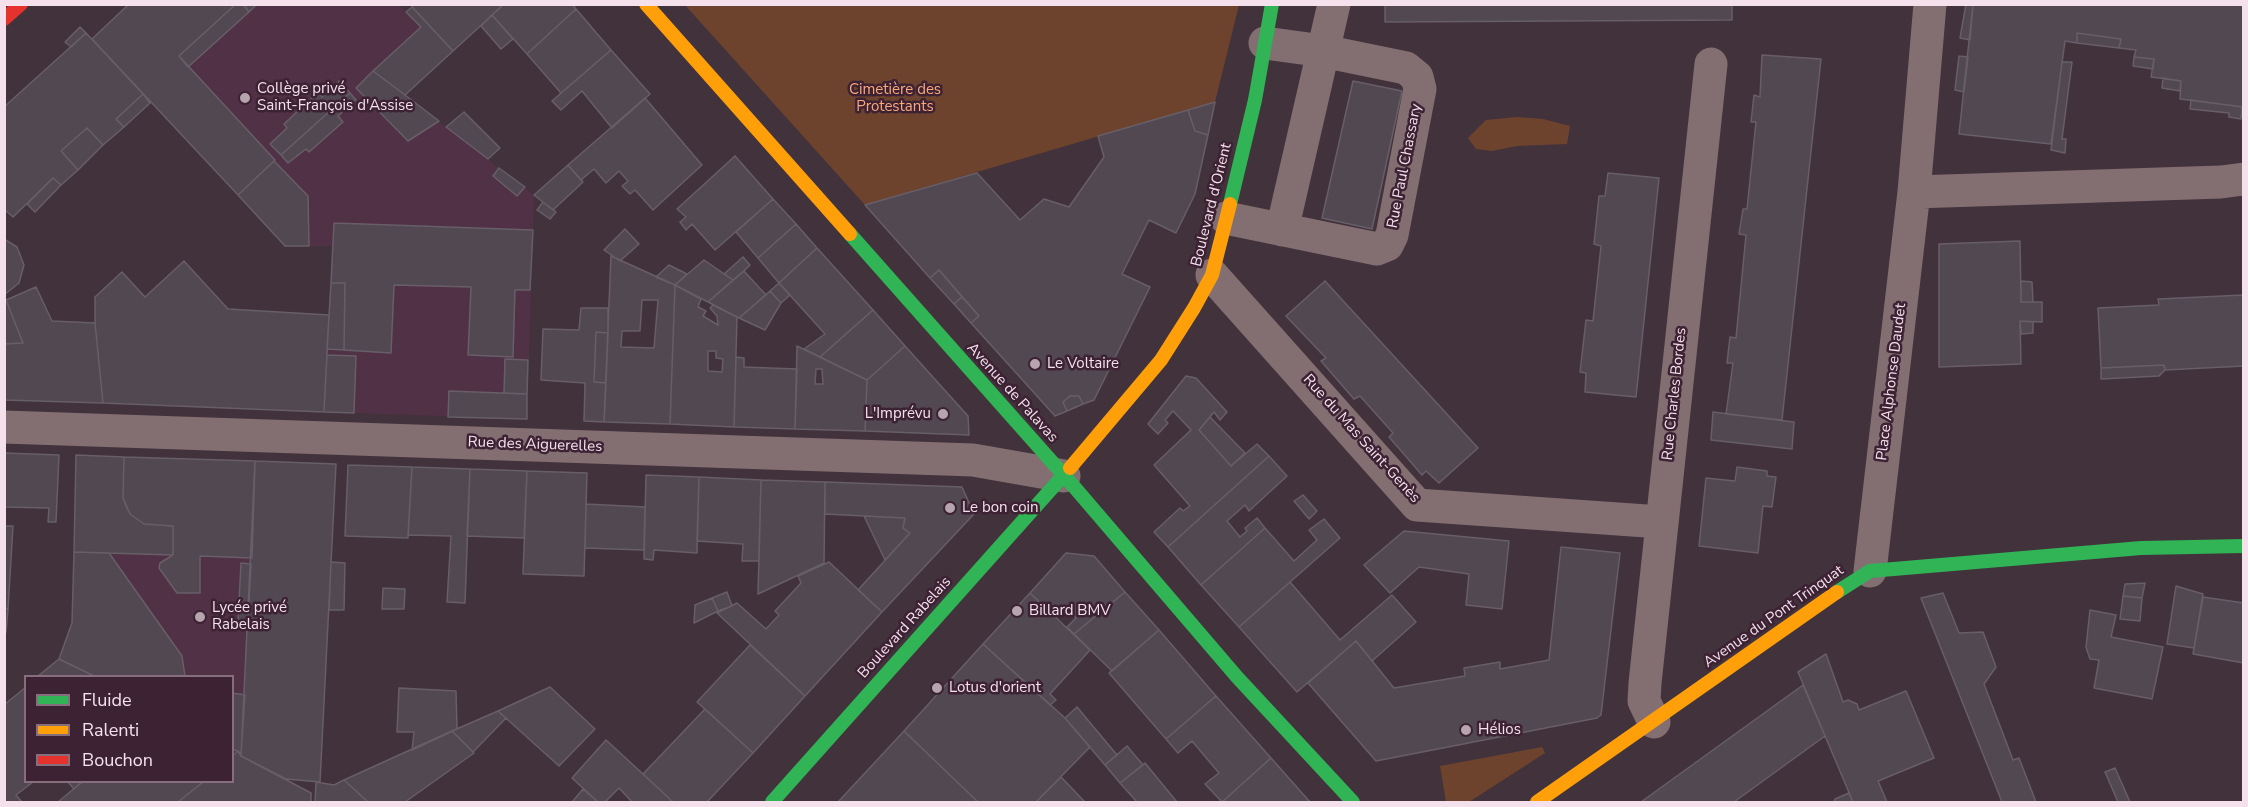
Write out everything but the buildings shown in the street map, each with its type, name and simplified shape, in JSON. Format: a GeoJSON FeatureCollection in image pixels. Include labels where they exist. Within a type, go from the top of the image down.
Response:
{"type":"FeatureCollection","features":[{"type":"Feature","properties":{"kind":"street"},"geometry":{"type":"LineString","coordinates":[[4,19],[21,4]]}},
{"type":"Feature","properties":{"kind":"street","name":"Avenue de Palavas"},"geometry":{"type":"LineString","coordinates":[[646,4],[1064,476],[1238,677],[1353,802]]}},
{"type":"Feature","properties":{"kind":"street","name":"Boulevard d'Orient"},"geometry":{"type":"LineString","coordinates":[[1064,476],[1161,360],[1212,275],[1255,100],[1272,4]]}},
{"type":"Feature","properties":{"kind":"street"},"geometry":{"type":"LineString","coordinates":[[1282,230],[1334,4]]}},
{"type":"Feature","properties":{"kind":"street","name":"Place Alphonse Daudet"},"geometry":{"type":"LineString","coordinates":[[1870,571],[1914,192],[1930,4]]}},
{"type":"Feature","properties":{"kind":"street","name":"Rue Paul Chassary"},"geometry":{"type":"LineString","coordinates":[[1226,218],[1377,249],[1387,245],[1392,235],[1420,89],[1417,77],[1406,68],[1323,51],[1265,44]]}},
{"type":"Feature","properties":{"kind":"street","name":"Rue Charles Bordes"},"geometry":{"type":"LineString","coordinates":[[1654,722],[1644,700],[1711,64]]}},
{"type":"Feature","properties":{"kind":"street"},"geometry":{"type":"LineString","coordinates":[[1914,192],[2221,182],[2244,179]]}},
{"type":"Feature","properties":{"kind":"street","name":"Rue du Mas Saint-Genès"},"geometry":{"type":"LineString","coordinates":[[1212,275],[1417,505],[1661,522]]}},
{"type":"Feature","properties":{"kind":"street","name":"Rue des Aiguerelles"},"geometry":{"type":"LineString","coordinates":[[4,427],[972,460],[1064,476]]}},
{"type":"Feature","properties":{"kind":"street","name":"Boulevard Rabelais"},"geometry":{"type":"LineString","coordinates":[[772,802],[1064,476]]}},
{"type":"Feature","properties":{"kind":"street","name":"Avenue du Pont Trinquat"},"geometry":{"type":"LineString","coordinates":[[1537,802],[1654,722],[1803,613],[1870,571],[2129,549],[2244,546]]}},
{"type":"Feature","properties":{"kind":"shaded area"},"geometry":{"type":"Polygon","coordinates":[[[129,5],[399,5],[421,27],[373,71],[534,195],[527,419],[324,412],[332,246],[285,246],[92,39],[129,5]]]}},
{"type":"Feature","properties":{"kind":"shaded area","name":"Lycée privé Rabelais"},"geometry":{"type":"Polygon","coordinates":[[[76,455],[336,464],[320,782],[286,779],[241,756],[241,753],[234,750],[234,675],[92,675],[59,659],[72,623],[76,455]]]}},
{"type":"Feature","properties":{"kind":"green space","name":"Cimetière des Protestants"},"geometry":{"type":"Polygon","coordinates":[[[685,5],[1239,5],[1215,102],[865,205],[685,5]]]}},
{"type":"Feature","properties":{"kind":"green space"},"geometry":{"type":"Polygon","coordinates":[[[1517,117],[1543,119],[1570,126],[1567,144],[1517,146],[1492,151],[1476,149],[1468,138],[1486,120],[1517,117]]]}},
{"type":"Feature","properties":{"kind":"green space"},"geometry":{"type":"Polygon","coordinates":[[[1542,747],[1545,753],[1469,802],[1446,802],[1440,766],[1542,747]]]}},
{"type":"Feature","properties":{"kind":"traffic: fast"},"geometry":{"type":"LineString","coordinates":[[1230,204],[1255,100],[1272,4]]}},
{"type":"Feature","properties":{"kind":"traffic: fast"},"geometry":{"type":"LineString","coordinates":[[850,234],[1076,489],[1237,677],[1353,802]]}},
{"type":"Feature","properties":{"kind":"traffic: fast"},"geometry":{"type":"LineString","coordinates":[[772,802],[1070,468]]}},
{"type":"Feature","properties":{"kind":"traffic: fast"},"geometry":{"type":"LineString","coordinates":[[1837,592],[1870,571],[2141,548],[2244,546]]}},
{"type":"Feature","properties":{"kind":"traffic: slow"},"geometry":{"type":"LineString","coordinates":[[646,4],[850,234]]}},
{"type":"Feature","properties":{"kind":"traffic: slow"},"geometry":{"type":"LineString","coordinates":[[1070,468],[1161,360],[1194,308],[1212,275],[1230,204]]}},
{"type":"Feature","properties":{"kind":"traffic: slow"},"geometry":{"type":"LineString","coordinates":[[1537,802],[1837,592]]}},
{"type":"Feature","properties":{"kind":"traffic: jam"},"geometry":{"type":"LineString","coordinates":[[4,19],[21,4]]}},
{"type":"Feature","properties":{"kind":"place","name":"Collège privé Saint-François d'Assise"},"geometry":{"type":"Point","coordinates":[245,98]}},
{"type":"Feature","properties":{"kind":"place","name":"Le Voltaire"},"geometry":{"type":"Point","coordinates":[1035,364]}},
{"type":"Feature","properties":{"kind":"place","name":"L'Imprévu"},"geometry":{"type":"Point","coordinates":[943,414]}},
{"type":"Feature","properties":{"kind":"place","name":"Le bon coin"},"geometry":{"type":"Point","coordinates":[950,508]}},
{"type":"Feature","properties":{"kind":"place","name":"Billard BMV"},"geometry":{"type":"Point","coordinates":[1017,611]}},
{"type":"Feature","properties":{"kind":"place","name":"Lycée privé Rabelais"},"geometry":{"type":"Point","coordinates":[200,617]}},
{"type":"Feature","properties":{"kind":"place","name":"Lotus d'orient"},"geometry":{"type":"Point","coordinates":[937,688]}},
{"type":"Feature","properties":{"kind":"place","name":"Hélios"},"geometry":{"type":"Point","coordinates":[1466,730]}}]}
